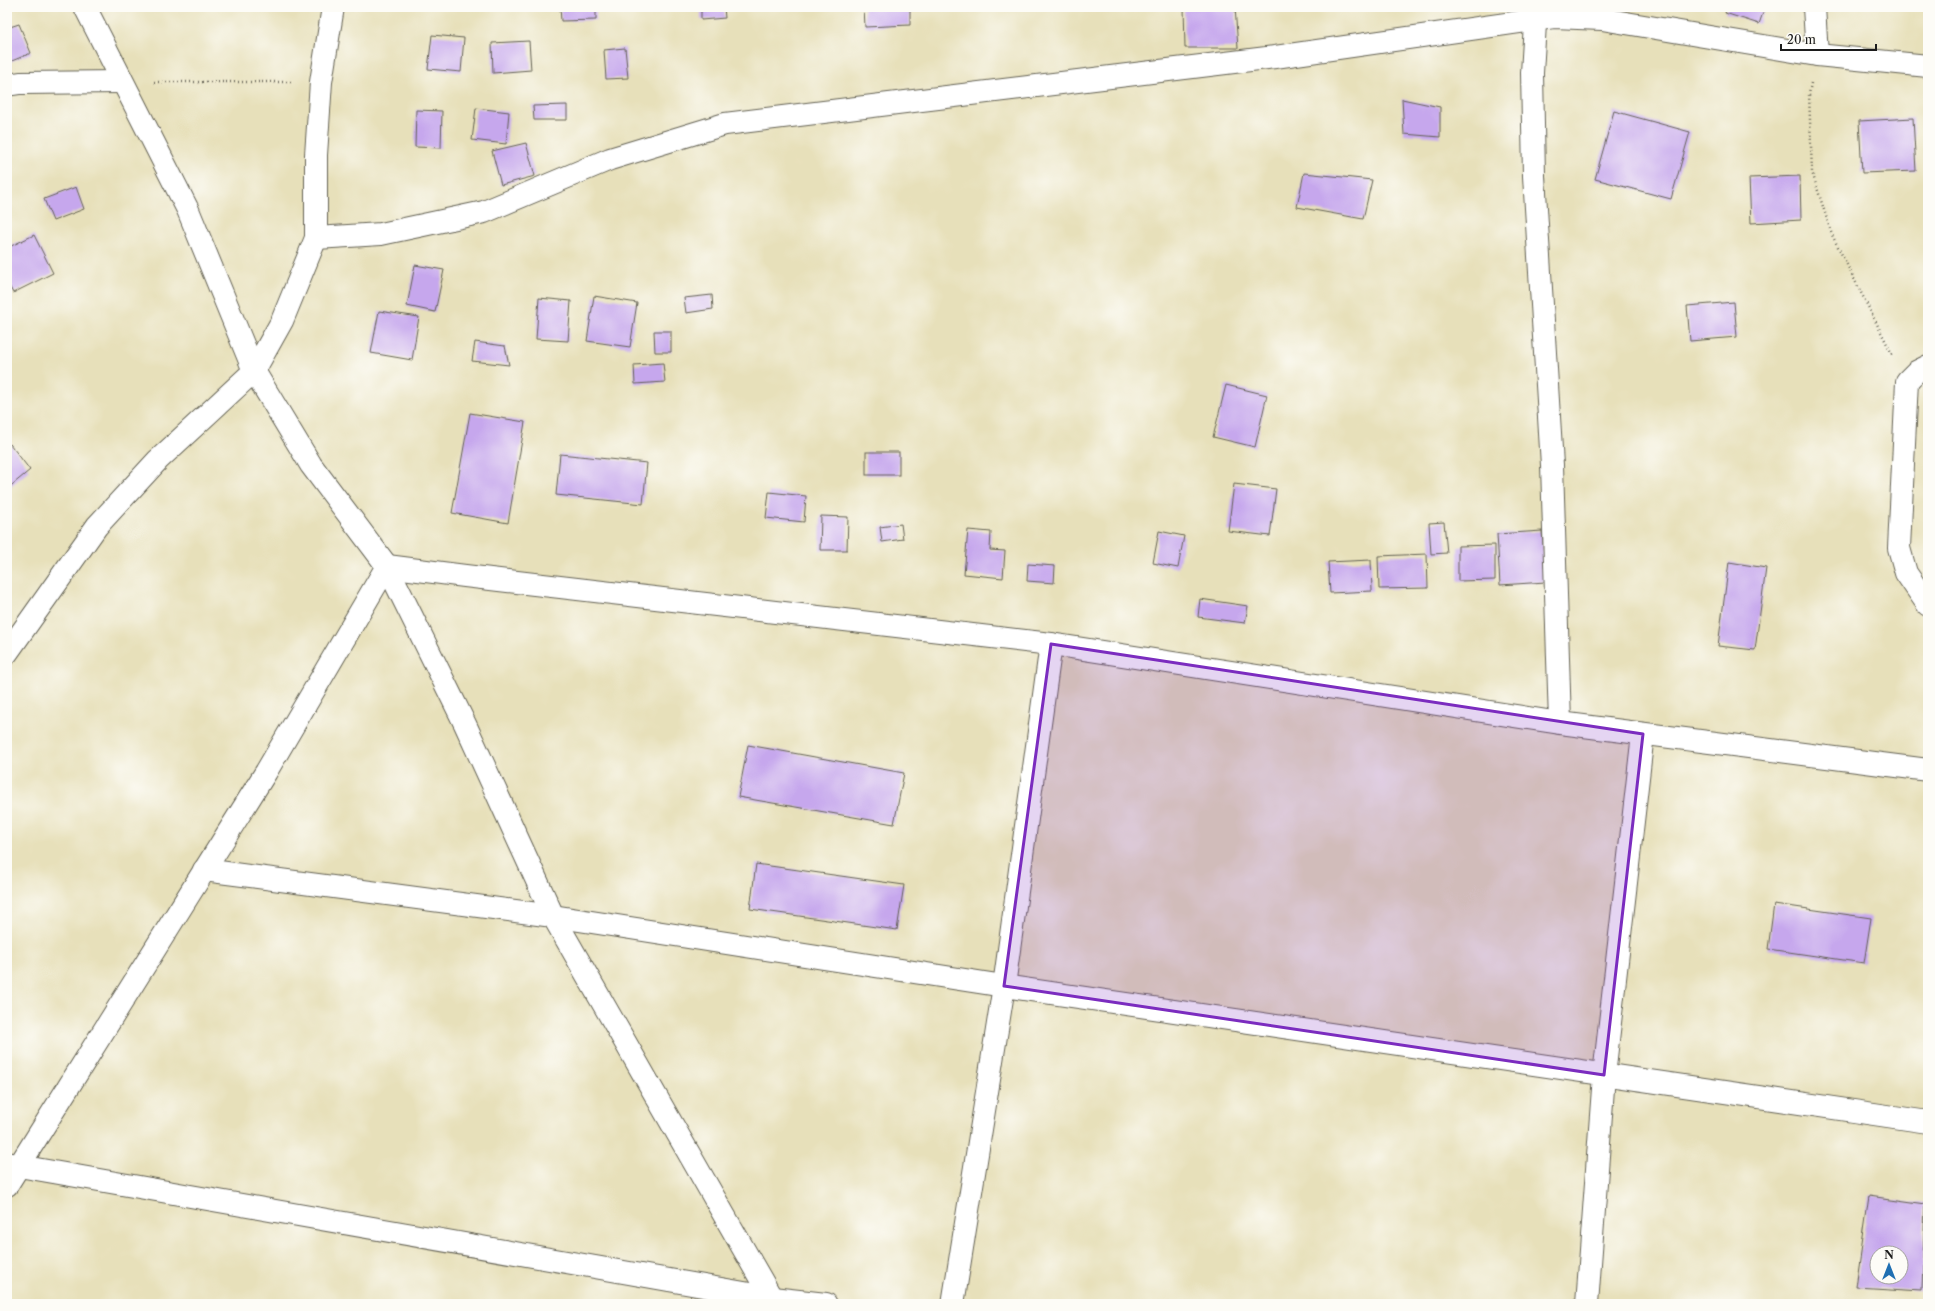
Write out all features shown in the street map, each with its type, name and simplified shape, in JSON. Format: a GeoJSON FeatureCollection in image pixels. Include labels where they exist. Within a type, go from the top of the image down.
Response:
{"type":"FeatureCollection","features":[{"type":"Feature","properties":{"kind":"street"},"geometry":{"type":"LineString","coordinates":[[85,7],[188,210],[254,371],[311,465],[387,566],[465,724],[553,916],[774,1301]]}},
{"type":"Feature","properties":{"kind":"street"},"geometry":{"type":"LineString","coordinates":[[7,653],[97,526],[158,460],[254,371],[282,321],[316,238],[316,155],[321,82],[333,7]]}},
{"type":"Feature","properties":{"kind":"street"},"geometry":{"type":"LineString","coordinates":[[1814,7],[1817,55]]}},
{"type":"Feature","properties":{"kind":"street"},"geometry":{"type":"LineString","coordinates":[[316,238],[381,234],[484,212],[610,159],[725,124],[1275,57],[1535,13],[1554,17],[1602,19],[1817,55],[1928,66]]}},
{"type":"Feature","properties":{"kind":"street"},"geometry":{"type":"LineString","coordinates":[[1535,13],[1532,73],[1534,176],[1552,465],[1560,723]]}},
{"type":"Feature","properties":{"kind":"street"},"geometry":{"type":"LineString","coordinates":[[7,85],[20,83],[122,82]]}},
{"type":"Feature","properties":{"kind":"street"},"geometry":{"type":"LineString","coordinates":[[1928,366],[1916,372],[1907,381],[1899,548],[1906,573],[1928,605]]}},
{"type":"Feature","properties":{"kind":"street"},"geometry":{"type":"LineString","coordinates":[[387,566],[1051,644],[1560,723],[1928,770]]}},
{"type":"Feature","properties":{"kind":"street"},"geometry":{"type":"LineString","coordinates":[[7,1185],[13,1165],[266,772],[387,566]]}},
{"type":"Feature","properties":{"kind":"street"},"geometry":{"type":"LineString","coordinates":[[953,1304],[1004,986],[1051,644]]}},
{"type":"Feature","properties":{"kind":"street"},"geometry":{"type":"LineString","coordinates":[[1587,1304],[1604,1075],[1643,734]]}},
{"type":"Feature","properties":{"kind":"street"},"geometry":{"type":"LineString","coordinates":[[204,870],[553,916],[1004,986],[1928,1122]]}},
{"type":"Feature","properties":{"kind":"street"},"geometry":{"type":"LineString","coordinates":[[13,1165],[774,1301],[826,1304]]}},
{"type":"Feature","properties":{"kind":"path"},"geometry":{"type":"LineString","coordinates":[[1817,55],[1809,94],[1812,172],[1832,235],[1907,381]]}},
{"type":"Feature","properties":{"kind":"path"},"geometry":{"type":"LineString","coordinates":[[122,82],[321,82]]}},
{"type":"Feature","properties":{"kind":"highlighted area"},"geometry":{"type":"Polygon","coordinates":[[[1051,644],[1643,734],[1604,1075],[1004,986],[1051,644]]]}},
{"type":"Feature","properties":{"kind":"building"},"geometry":{"type":"Polygon","coordinates":[[[560,7],[596,7],[596,20],[561,21],[560,7]]]}},
{"type":"Feature","properties":{"kind":"building"},"geometry":{"type":"Polygon","coordinates":[[[701,7],[724,7],[725,18],[701,20],[701,7]]]}},
{"type":"Feature","properties":{"kind":"building"},"geometry":{"type":"Polygon","coordinates":[[[864,7],[910,7],[910,25],[865,27],[864,7]]]}},
{"type":"Feature","properties":{"kind":"building"},"geometry":{"type":"Polygon","coordinates":[[[1184,7],[1235,7],[1238,48],[1185,48],[1184,7]]]}},
{"type":"Feature","properties":{"kind":"building"},"geometry":{"type":"Polygon","coordinates":[[[1727,7],[1765,7],[1759,24],[1725,13],[1727,7]]]}},
{"type":"Feature","properties":{"kind":"building"},"geometry":{"type":"Polygon","coordinates":[[[19,24],[31,53],[7,63],[7,28],[19,24]]]}},
{"type":"Feature","properties":{"kind":"building"},"geometry":{"type":"Polygon","coordinates":[[[432,35],[464,38],[461,72],[428,69],[432,35]]]}},
{"type":"Feature","properties":{"kind":"building"},"geometry":{"type":"Polygon","coordinates":[[[529,41],[531,70],[493,73],[492,43],[529,41]]]}},
{"type":"Feature","properties":{"kind":"building"},"geometry":{"type":"Polygon","coordinates":[[[625,48],[628,78],[606,79],[604,50],[625,48]]]}},
{"type":"Feature","properties":{"kind":"building"},"geometry":{"type":"Polygon","coordinates":[[[1402,99],[1440,107],[1440,137],[1404,134],[1402,99]]]}},
{"type":"Feature","properties":{"kind":"building"},"geometry":{"type":"Polygon","coordinates":[[[567,105],[567,120],[534,120],[533,106],[567,105]]]}},
{"type":"Feature","properties":{"kind":"building"},"geometry":{"type":"Polygon","coordinates":[[[476,108],[509,112],[506,144],[472,140],[476,108]]]}},
{"type":"Feature","properties":{"kind":"building"},"geometry":{"type":"Polygon","coordinates":[[[416,110],[442,111],[441,148],[415,147],[416,110]]]}},
{"type":"Feature","properties":{"kind":"building"},"geometry":{"type":"Polygon","coordinates":[[[1614,111],[1690,132],[1671,199],[1595,179],[1614,111]]]}},
{"type":"Feature","properties":{"kind":"building"},"geometry":{"type":"Polygon","coordinates":[[[1913,118],[1916,171],[1862,173],[1859,121],[1913,118]]]}},
{"type":"Feature","properties":{"kind":"building"},"geometry":{"type":"Polygon","coordinates":[[[526,143],[535,176],[501,185],[492,151],[526,143]]]}},
{"type":"Feature","properties":{"kind":"building"},"geometry":{"type":"Polygon","coordinates":[[[1304,173],[1372,180],[1363,219],[1297,207],[1304,173]]]}},
{"type":"Feature","properties":{"kind":"building"},"geometry":{"type":"Polygon","coordinates":[[[1800,176],[1801,220],[1751,223],[1749,178],[1800,176]]]}},
{"type":"Feature","properties":{"kind":"building"},"geometry":{"type":"Polygon","coordinates":[[[76,187],[84,209],[53,221],[44,199],[76,187]]]}},
{"type":"Feature","properties":{"kind":"building"},"geometry":{"type":"Polygon","coordinates":[[[34,235],[53,273],[13,293],[7,282],[7,248],[34,235]]]}},
{"type":"Feature","properties":{"kind":"building"},"geometry":{"type":"Polygon","coordinates":[[[415,265],[444,270],[435,312],[407,306],[415,265]]]}},
{"type":"Feature","properties":{"kind":"building"},"geometry":{"type":"Polygon","coordinates":[[[712,295],[713,309],[686,313],[684,298],[712,295]]]}},
{"type":"Feature","properties":{"kind":"building"},"geometry":{"type":"Polygon","coordinates":[[[594,296],[637,303],[630,347],[587,341],[594,296]]]}},
{"type":"Feature","properties":{"kind":"building"},"geometry":{"type":"Polygon","coordinates":[[[539,298],[571,301],[568,341],[536,339],[539,298]]]}},
{"type":"Feature","properties":{"kind":"building"},"geometry":{"type":"Polygon","coordinates":[[[1734,302],[1737,337],[1690,341],[1687,306],[1734,302]]]}},
{"type":"Feature","properties":{"kind":"building"},"geometry":{"type":"Polygon","coordinates":[[[379,311],[419,317],[412,360],[371,353],[379,311]]]}},
{"type":"Feature","properties":{"kind":"building"},"geometry":{"type":"Polygon","coordinates":[[[654,331],[671,331],[671,352],[655,352],[654,331]]]}},
{"type":"Feature","properties":{"kind":"building"},"geometry":{"type":"Polygon","coordinates":[[[475,342],[505,346],[509,365],[472,361],[475,342]]]}},
{"type":"Feature","properties":{"kind":"building"},"geometry":{"type":"Polygon","coordinates":[[[663,363],[665,382],[635,384],[634,365],[663,363]]]}},
{"type":"Feature","properties":{"kind":"building"},"geometry":{"type":"Polygon","coordinates":[[[1226,385],[1267,395],[1255,447],[1213,437],[1226,385]]]}},
{"type":"Feature","properties":{"kind":"building"},"geometry":{"type":"Polygon","coordinates":[[[470,413],[525,422],[508,523],[452,513],[470,413]]]}},
{"type":"Feature","properties":{"kind":"building"},"geometry":{"type":"Polygon","coordinates":[[[10,444],[30,470],[7,489],[7,446],[10,444]]]}},
{"type":"Feature","properties":{"kind":"building"},"geometry":{"type":"Polygon","coordinates":[[[866,452],[899,452],[899,475],[866,475],[866,452]]]}},
{"type":"Feature","properties":{"kind":"building"},"geometry":{"type":"Polygon","coordinates":[[[560,454],[647,463],[643,504],[556,495],[560,454]]]}},
{"type":"Feature","properties":{"kind":"building"},"geometry":{"type":"Polygon","coordinates":[[[1234,484],[1276,489],[1270,536],[1228,531],[1234,484]]]}},
{"type":"Feature","properties":{"kind":"building"},"geometry":{"type":"Polygon","coordinates":[[[769,492],[806,496],[804,522],[766,518],[769,492]]]}},
{"type":"Feature","properties":{"kind":"building"},"geometry":{"type":"Polygon","coordinates":[[[821,516],[848,517],[847,550],[820,550],[821,516]]]}},
{"type":"Feature","properties":{"kind":"building"},"geometry":{"type":"Polygon","coordinates":[[[1444,522],[1447,553],[1431,554],[1429,523],[1444,522]]]}},
{"type":"Feature","properties":{"kind":"building"},"geometry":{"type":"Polygon","coordinates":[[[901,524],[903,539],[882,542],[880,527],[901,524]]]}},
{"type":"Feature","properties":{"kind":"building"},"geometry":{"type":"Polygon","coordinates":[[[968,530],[991,532],[990,550],[1005,551],[1003,578],[964,574],[968,530]]]}},
{"type":"Feature","properties":{"kind":"building"},"geometry":{"type":"Polygon","coordinates":[[[1159,531],[1184,536],[1178,568],[1153,563],[1159,531]]]}},
{"type":"Feature","properties":{"kind":"building"},"geometry":{"type":"Polygon","coordinates":[[[1542,531],[1546,582],[1500,585],[1497,534],[1542,531]]]}},
{"type":"Feature","properties":{"kind":"building"},"geometry":{"type":"Polygon","coordinates":[[[1495,545],[1495,580],[1458,581],[1458,546],[1495,545]]]}},
{"type":"Feature","properties":{"kind":"building"},"geometry":{"type":"Polygon","coordinates":[[[1427,554],[1428,588],[1379,589],[1378,556],[1427,554]]]}},
{"type":"Feature","properties":{"kind":"building"},"geometry":{"type":"Polygon","coordinates":[[[1371,560],[1372,591],[1330,593],[1328,562],[1371,560]]]}},
{"type":"Feature","properties":{"kind":"building"},"geometry":{"type":"Polygon","coordinates":[[[1729,562],[1766,568],[1755,650],[1718,646],[1729,562]]]}},
{"type":"Feature","properties":{"kind":"building"},"geometry":{"type":"Polygon","coordinates":[[[1028,564],[1055,566],[1054,583],[1027,581],[1028,564]]]}},
{"type":"Feature","properties":{"kind":"building"},"geometry":{"type":"Polygon","coordinates":[[[1200,599],[1248,606],[1245,623],[1198,617],[1200,599]]]}},
{"type":"Feature","properties":{"kind":"building"},"geometry":{"type":"Polygon","coordinates":[[[748,745],[904,773],[894,824],[738,797],[748,745]]]}},
{"type":"Feature","properties":{"kind":"building"},"geometry":{"type":"Polygon","coordinates":[[[756,864],[904,885],[897,930],[750,909],[756,864]]]}},
{"type":"Feature","properties":{"kind":"building"},"geometry":{"type":"Polygon","coordinates":[[[1774,904],[1871,918],[1864,963],[1768,949],[1774,904]]]}},
{"type":"Feature","properties":{"kind":"building"},"geometry":{"type":"Polygon","coordinates":[[[1869,1196],[1925,1204],[1922,1291],[1856,1287],[1869,1196]]]}}]}
